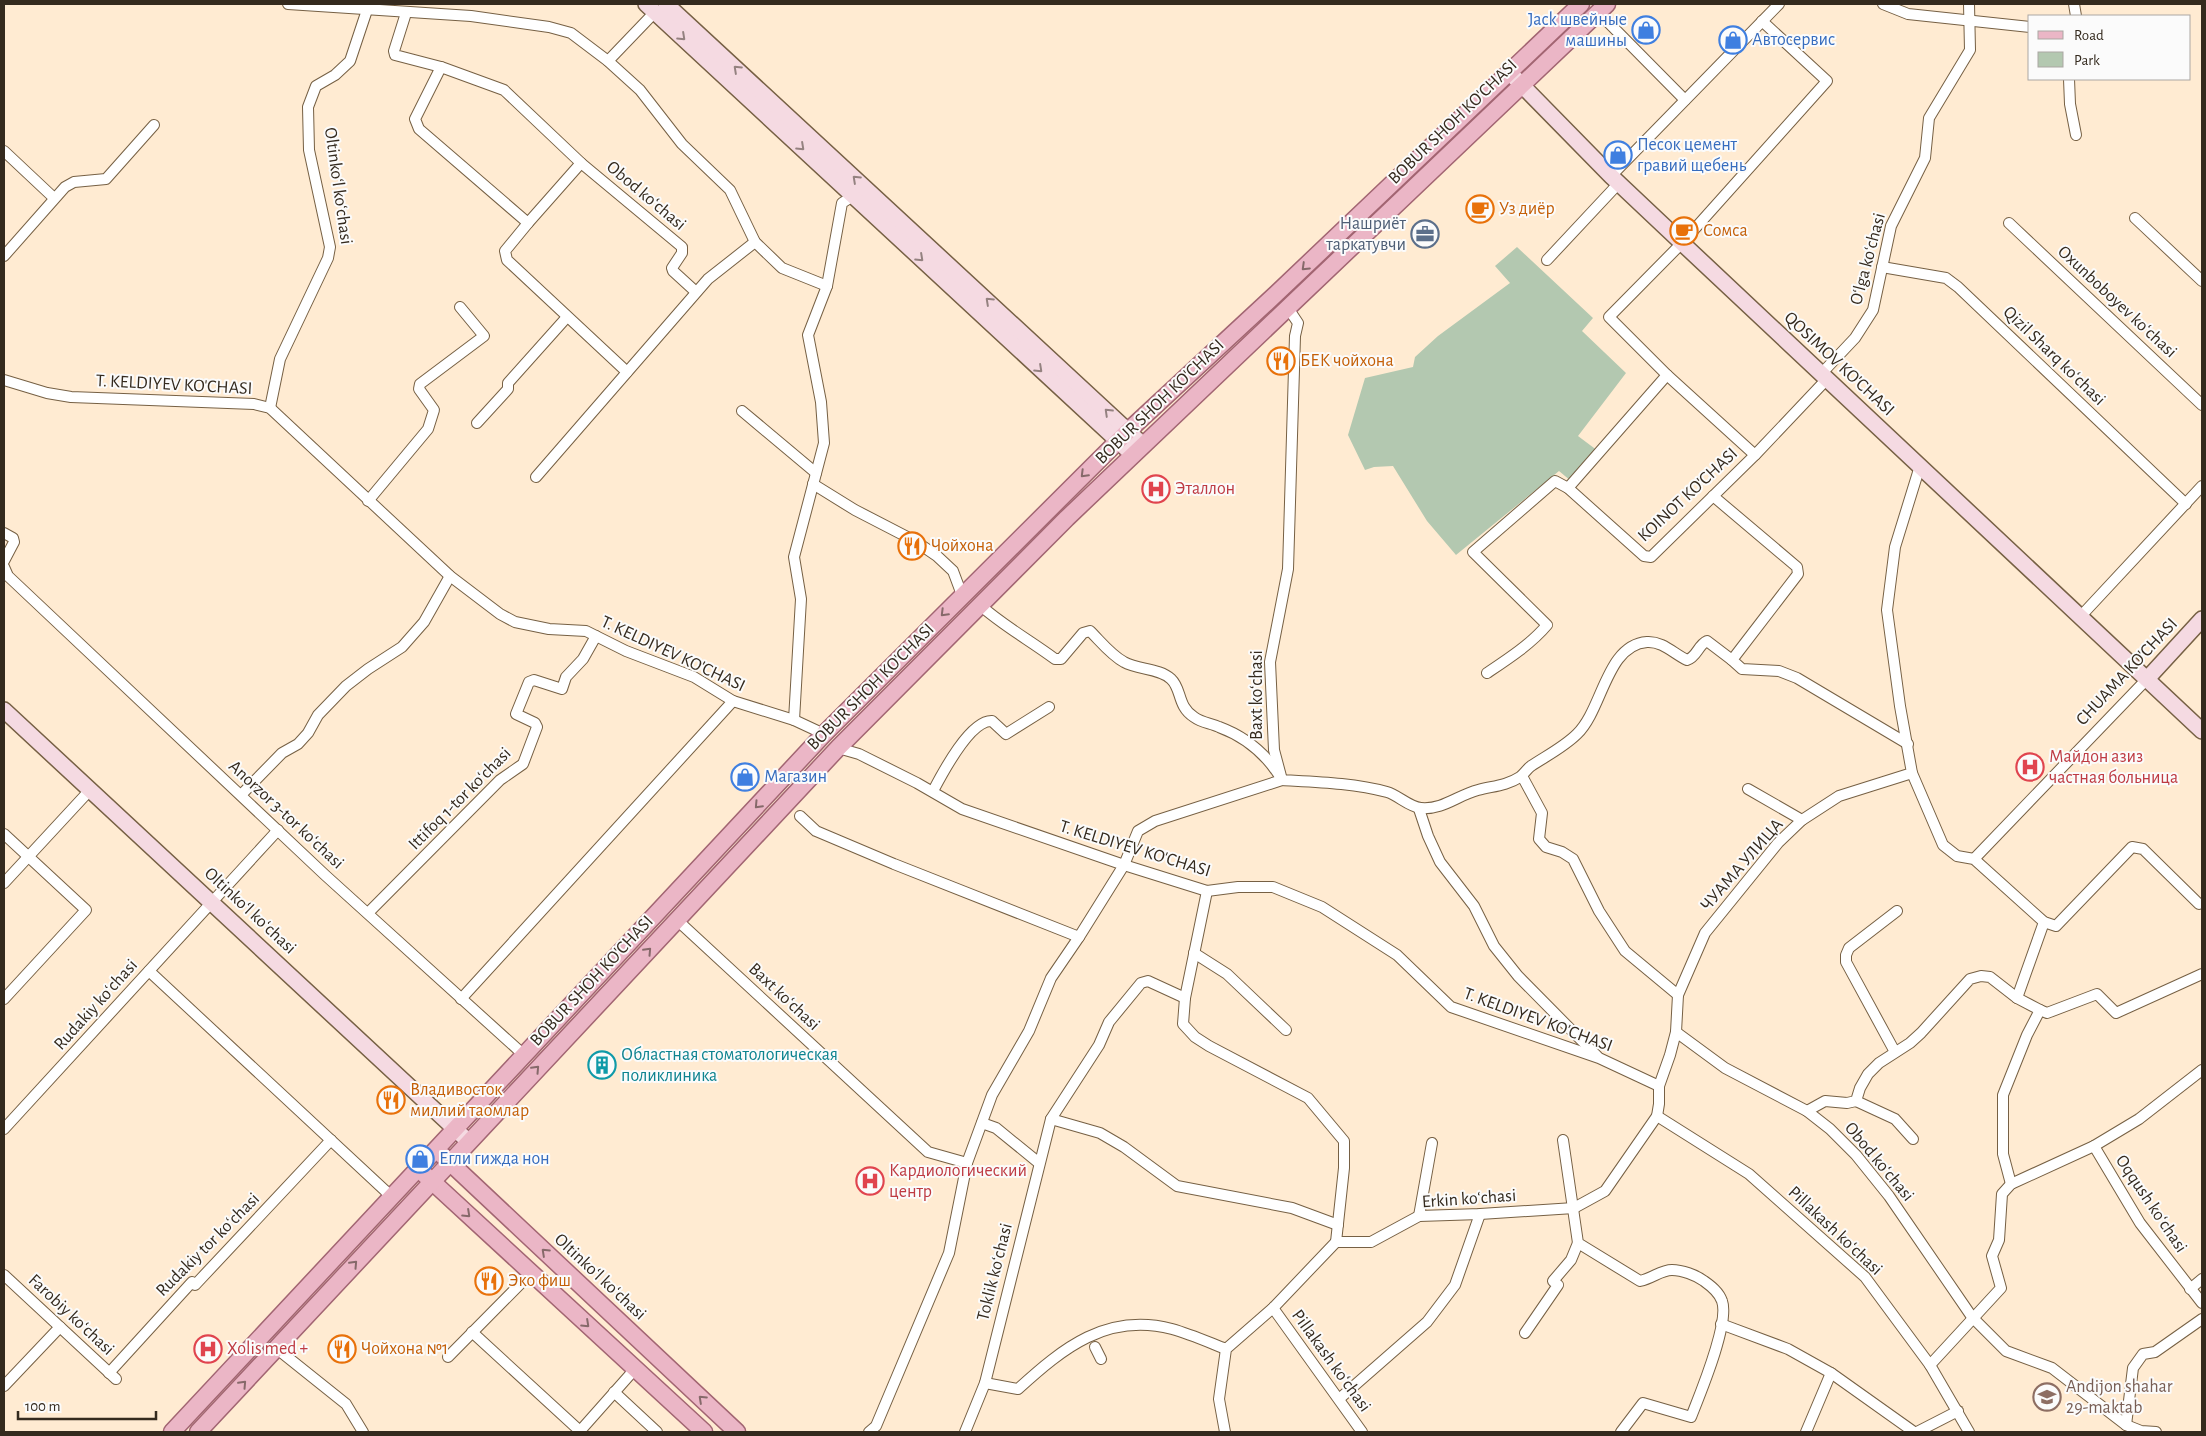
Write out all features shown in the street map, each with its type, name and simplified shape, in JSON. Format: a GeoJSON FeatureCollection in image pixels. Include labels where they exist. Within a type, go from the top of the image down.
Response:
{"type":"FeatureCollection","features":[{"type":"Feature","properties":{"kind":"main road","name":"BOBUR SHOH KO'CHASI"},"geometry":{"type":"LineString","coordinates":[[172,1432],[824,734],[1123,436],[1243,325],[1581,4]]}},
{"type":"Feature","properties":{"kind":"main road"},"geometry":{"type":"LineString","coordinates":[[656,7],[1138,450]]}},
{"type":"Feature","properties":{"kind":"main road","name":"BOBUR SHOH KO'CHASI"},"geometry":{"type":"LineString","coordinates":[[198,1432],[838,748],[1138,450],[1603,8]]}},
{"type":"Feature","properties":{"kind":"main road","name":"QOSIMOV KO'CHASI"},"geometry":{"type":"LineString","coordinates":[[1509,72],[1615,180],[2202,731]]}},
{"type":"Feature","properties":{"kind":"main road","name":"CHUAMA KO'CHASI"},"geometry":{"type":"LineString","coordinates":[[2147,679],[2202,619]]}},
{"type":"Feature","properties":{"kind":"main road","name":"Oltinkoʻl koʻchasi"},"geometry":{"type":"LineString","coordinates":[[4,710],[468,1142]]}},
{"type":"Feature","properties":{"kind":"main road"},"geometry":{"type":"LineString","coordinates":[[450,1198],[444,1178],[455,1130]]}},
{"type":"Feature","properties":{"kind":"main road"},"geometry":{"type":"LineString","coordinates":[[466,1179],[462,1162],[468,1142]]}},
{"type":"Feature","properties":{"kind":"main road","name":"Oltinkoʻl koʻchasi"},"geometry":{"type":"LineString","coordinates":[[436,1150],[737,1432]]}},
{"type":"Feature","properties":{"kind":"main road"},"geometry":{"type":"LineString","coordinates":[[418,1169],[704,1432]]}},
{"type":"Feature","properties":{"kind":"main road"},"geometry":{"type":"LineString","coordinates":[[206,1396],[219,1409]]}},
{"type":"Feature","properties":{"kind":"street"},"geometry":{"type":"LineString","coordinates":[[288,4],[471,16],[549,27],[571,33],[608,61],[640,90],[682,144],[730,190],[755,242],[782,268],[827,286]]}},
{"type":"Feature","properties":{"kind":"street"},"geometry":{"type":"LineString","coordinates":[[1546,260],[1685,100],[1779,4]]}},
{"type":"Feature","properties":{"kind":"street"},"geometry":{"type":"LineString","coordinates":[[1883,4],[1908,14],[2028,26]]}},
{"type":"Feature","properties":{"kind":"street","name":"Oʻlga koʻchasi"},"geometry":{"type":"LineString","coordinates":[[1824,376],[1855,338],[1873,310],[1894,217],[1925,158],[1929,118],[1970,50],[1969,4]]}},
{"type":"Feature","properties":{"kind":"street"},"geometry":{"type":"LineString","coordinates":[[608,61],[656,7]]}},
{"type":"Feature","properties":{"kind":"street"},"geometry":{"type":"LineString","coordinates":[[1603,8],[1685,100]]}},
{"type":"Feature","properties":{"kind":"street","name":"Oltinkoʻl koʻchasi"},"geometry":{"type":"LineString","coordinates":[[270,408],[280,359],[328,258],[330,247],[309,150],[308,107],[316,86],[335,75],[350,61],[368,10]]}},
{"type":"Feature","properties":{"kind":"street","name":"Obod koʻchasi"},"geometry":{"type":"LineString","coordinates":[[406,13],[394,51],[395,55],[441,67],[504,90],[581,163],[682,247],[682,253],[672,268],[696,292]]}},
{"type":"Feature","properties":{"kind":"street"},"geometry":{"type":"LineString","coordinates":[[1754,454],[1667,375],[1609,317],[1682,243],[1827,81],[1762,21]]}},
{"type":"Feature","properties":{"kind":"street"},"geometry":{"type":"LineString","coordinates":[[441,67],[415,119],[415,123],[419,130],[528,223]]}},
{"type":"Feature","properties":{"kind":"street"},"geometry":{"type":"LineString","coordinates":[[2069,80],[2070,104],[2076,135]]}},
{"type":"Feature","properties":{"kind":"street"},"geometry":{"type":"LineString","coordinates":[[4,256],[69,183],[106,179],[154,125]]}},
{"type":"Feature","properties":{"kind":"street"},"geometry":{"type":"LineString","coordinates":[[4,151],[54,198]]}},
{"type":"Feature","properties":{"kind":"street"},"geometry":{"type":"LineString","coordinates":[[581,163],[528,223],[505,251],[504,255],[567,317],[627,372]]}},
{"type":"Feature","properties":{"kind":"street"},"geometry":{"type":"LineString","coordinates":[[794,720],[801,599],[794,557],[824,442],[821,402],[808,335],[827,286],[842,203],[863,198]]}},
{"type":"Feature","properties":{"kind":"street"},"geometry":{"type":"LineString","coordinates":[[2135,218],[2202,281]]}},
{"type":"Feature","properties":{"kind":"street","name":"Oxunboboyev koʻchasi"},"geometry":{"type":"LineString","coordinates":[[2009,223],[2202,405]]}},
{"type":"Feature","properties":{"kind":"street"},"geometry":{"type":"LineString","coordinates":[[536,478],[708,279],[755,242]]}},
{"type":"Feature","properties":{"kind":"street","name":"Qizil Sharq koʻchasi"},"geometry":{"type":"LineString","coordinates":[[1882,267],[1946,278],[1958,286],[2186,504]]}},
{"type":"Feature","properties":{"kind":"street"},"geometry":{"type":"LineString","coordinates":[[368,501],[428,429],[434,410],[419,389],[420,384],[484,336],[460,307]]}},
{"type":"Feature","properties":{"kind":"street","name":"Baxt koʻchasi"},"geometry":{"type":"LineString","coordinates":[[1282,780],[1274,750],[1270,662],[1289,561],[1295,336],[1298,323],[1288,308]]}},
{"type":"Feature","properties":{"kind":"street"},"geometry":{"type":"LineString","coordinates":[[477,423],[508,389],[508,383],[567,317]]}},
{"type":"Feature","properties":{"kind":"street"},"geometry":{"type":"LineString","coordinates":[[1487,672],[1508,659],[1547,624],[1473,552],[1555,481],[1568,488],[1667,375]]}},
{"type":"Feature","properties":{"kind":"street","name":"KOINOT KO'CHASI"},"geometry":{"type":"LineString","coordinates":[[1568,488],[1644,556],[1651,557],[1754,454],[1824,376]]}},
{"type":"Feature","properties":{"kind":"street","name":"T. KELDIYEV KO'CHASI"},"geometry":{"type":"LineString","coordinates":[[4,380],[47,393],[71,397],[254,404],[270,408],[450,576],[500,614],[515,622],[549,629],[586,631],[626,651],[694,677],[733,701],[794,720],[824,734]]}},
{"type":"Feature","properties":{"kind":"street"},"geometry":{"type":"LineString","coordinates":[[742,411],[816,473]]}},
{"type":"Feature","properties":{"kind":"street"},"geometry":{"type":"LineString","coordinates":[[1920,466],[1894,547],[1887,610],[1900,706],[1912,773],[1943,846],[1957,856],[1974,859],[2044,922],[2056,926],[2132,847],[2143,849],[2199,904]]}},
{"type":"Feature","properties":{"kind":"street"},"geometry":{"type":"LineString","coordinates":[[813,484],[855,510],[915,541],[937,556],[953,571],[962,595]]}},
{"type":"Feature","properties":{"kind":"street"},"geometry":{"type":"LineString","coordinates":[[2080,617],[2202,486]]}},
{"type":"Feature","properties":{"kind":"street"},"geometry":{"type":"LineString","coordinates":[[1713,496],[1797,567],[1798,574],[1732,660]]}},
{"type":"Feature","properties":{"kind":"street"},"geometry":{"type":"LineString","coordinates":[[4,533],[13,538],[14,542],[4,561]]}},
{"type":"Feature","properties":{"kind":"street","name":"Anorzor 3-tor koʻchasi"},"geometry":{"type":"LineString","coordinates":[[4,567],[8,576],[241,796],[525,1056]]}},
{"type":"Feature","properties":{"kind":"street"},"geometry":{"type":"LineString","coordinates":[[241,796],[282,753],[298,744],[308,733],[318,715],[346,686],[408,641],[424,622],[450,576]]}},
{"type":"Feature","properties":{"kind":"street"},"geometry":{"type":"LineString","coordinates":[[980,605],[992,616],[1017,631],[1055,659],[1061,659],[1083,633],[1090,632],[1124,662],[1169,677],[1175,684],[1181,704],[1189,713],[1201,721],[1231,732],[1258,750],[1270,760],[1282,780]]}},
{"type":"Feature","properties":{"kind":"street","name":"Ittifoq 1-tor koʻchasi"},"geometry":{"type":"LineString","coordinates":[[368,913],[500,780],[523,764],[537,727],[516,714],[529,682],[534,680],[562,689],[566,677],[582,659],[596,636]]}},
{"type":"Feature","properties":{"kind":"street"},"geometry":{"type":"LineString","coordinates":[[869,1432],[876,1426],[950,1253],[967,1163],[992,1095],[1029,1031],[1051,978],[1124,864],[1138,831],[1155,821],[1282,780],[1325,782],[1388,792],[1420,808],[1444,806],[1476,790],[1501,786],[1522,776],[1530,767],[1577,734],[1591,717],[1614,664],[1625,649],[1636,643],[1648,642],[1662,645],[1687,660],[1692,658],[1703,643],[1707,642],[1742,668],[1779,670],[1797,678],[1908,744]]}},
{"type":"Feature","properties":{"kind":"street","name":"CHUAMA KO'CHASI"},"geometry":{"type":"LineString","coordinates":[[1974,859],[2147,679]]}},
{"type":"Feature","properties":{"kind":"street"},"geometry":{"type":"LineString","coordinates":[[461,999],[733,701]]}},
{"type":"Feature","properties":{"kind":"street"},"geometry":{"type":"LineString","coordinates":[[933,791],[953,754],[983,723],[992,721],[1006,734],[1049,707]]}},
{"type":"Feature","properties":{"kind":"street","name":"T. KELDIYEV KO'CHASI"},"geometry":{"type":"LineString","coordinates":[[838,748],[859,754],[933,791],[962,809],[1208,891],[1238,887],[1274,887],[1322,907],[1397,955],[1451,1007],[1599,1058],[1658,1086]]}},
{"type":"Feature","properties":{"kind":"street","name":"ЧУАМА УЛИЦА"},"geometry":{"type":"LineString","coordinates":[[1657,1116],[1659,1104],[1658,1086],[1670,1055],[1676,1032],[1678,994],[1705,933],[1778,843],[1802,820],[1839,796],[1912,773]]}},
{"type":"Feature","properties":{"kind":"street"},"geometry":{"type":"LineString","coordinates":[[1522,776],[1542,813],[1539,839],[1546,847],[1562,852],[1573,859],[1599,911],[1625,951],[1678,994]]}},
{"type":"Feature","properties":{"kind":"street"},"geometry":{"type":"LineString","coordinates":[[1748,789],[1802,820]]}},
{"type":"Feature","properties":{"kind":"street"},"geometry":{"type":"LineString","coordinates":[[4,883],[90,790]]}},
{"type":"Feature","properties":{"kind":"street"},"geometry":{"type":"LineString","coordinates":[[1420,808],[1428,836],[1440,862],[1474,906],[1494,946],[1518,976],[1599,1058]]}},
{"type":"Feature","properties":{"kind":"street"},"geometry":{"type":"LineString","coordinates":[[800,816],[816,831],[1079,937]]}},
{"type":"Feature","properties":{"kind":"street","name":"Rudakiy koʻchasi"},"geometry":{"type":"LineString","coordinates":[[4,1129],[278,830]]}},
{"type":"Feature","properties":{"kind":"street"},"geometry":{"type":"LineString","coordinates":[[4,834],[86,910],[4,999]]}},
{"type":"Feature","properties":{"kind":"street"},"geometry":{"type":"LineString","coordinates":[[1208,891],[1185,998],[1183,1024],[1195,1037],[1238,1062],[1308,1098],[1344,1141],[1344,1168],[1336,1242],[1273,1308],[1226,1349],[1219,1400],[1225,1432]]}},
{"type":"Feature","properties":{"kind":"street"},"geometry":{"type":"LineString","coordinates":[[1895,1052],[1846,962],[1846,955],[1850,948],[1897,911]]}},
{"type":"Feature","properties":{"kind":"street","name":"Baxt koʻchasi"},"geometry":{"type":"LineString","coordinates":[[677,920],[928,1152],[967,1163]]}},
{"type":"Feature","properties":{"kind":"street"},"geometry":{"type":"LineString","coordinates":[[2017,998],[2044,922]]}},
{"type":"Feature","properties":{"kind":"street"},"geometry":{"type":"LineString","coordinates":[[1194,952],[1227,974],[1286,1030]]}},
{"type":"Feature","properties":{"kind":"street"},"geometry":{"type":"LineString","coordinates":[[149,971],[392,1197]]}},
{"type":"Feature","properties":{"kind":"street"},"geometry":{"type":"LineString","coordinates":[[1856,1101],[1860,1088],[1868,1074],[1922,1033],[1970,980],[1981,976],[1990,977],[2017,998],[2047,1013],[2098,994],[2116,1014],[2202,974]]}},
{"type":"Feature","properties":{"kind":"street","name":"Toklik koʻchasi"},"geometry":{"type":"LineString","coordinates":[[965,1432],[985,1383],[1051,1119],[1099,1044],[1109,1022],[1141,983],[1148,981],[1185,998]]}},
{"type":"Feature","properties":{"kind":"street"},"geometry":{"type":"LineString","coordinates":[[2011,1184],[2003,1154],[2003,1095],[2027,1034],[2040,1010]]}},
{"type":"Feature","properties":{"kind":"street","name":"Obod koʻchasi"},"geometry":{"type":"LineString","coordinates":[[1676,1032],[1725,1068],[1807,1111],[1830,1129],[1856,1155],[1889,1196],[1972,1317],[2006,1351],[2052,1368],[2126,1424],[2141,1431],[2156,1432]]}},
{"type":"Feature","properties":{"kind":"street"},"geometry":{"type":"LineString","coordinates":[[1930,1365],[1972,1317],[2001,1288],[1992,1256],[1998,1240],[2002,1194],[2011,1184],[2094,1146],[2139,1119],[2202,1070]]}},
{"type":"Feature","properties":{"kind":"street"},"geometry":{"type":"LineString","coordinates":[[1807,1111],[1825,1101],[1847,1103],[1856,1101],[1895,1119],[1913,1139]]}},
{"type":"Feature","properties":{"kind":"street","name":"Erkin koʻchasi"},"geometry":{"type":"LineString","coordinates":[[1336,1242],[1371,1242],[1419,1216],[1574,1208],[1605,1190],[1657,1116]]}},
{"type":"Feature","properties":{"kind":"street","name":"Pillakash koʻchasi"},"geometry":{"type":"LineString","coordinates":[[1657,1116],[1749,1174],[1865,1277],[1930,1365],[1969,1432]]}},
{"type":"Feature","properties":{"kind":"street"},"geometry":{"type":"LineString","coordinates":[[1051,1119],[1100,1133],[1124,1147],[1177,1186],[1292,1208],[1338,1224]]}},
{"type":"Feature","properties":{"kind":"street"},"geometry":{"type":"LineString","coordinates":[[982,1123],[996,1128],[1039,1163]]}},
{"type":"Feature","properties":{"kind":"street","name":"Rudakiy tor koʻchasi"},"geometry":{"type":"LineString","coordinates":[[112,1376],[192,1282],[195,1285],[331,1140]]}},
{"type":"Feature","properties":{"kind":"street"},"geometry":{"type":"LineString","coordinates":[[1525,1333],[1558,1285],[1553,1281],[1571,1260],[1578,1243],[1563,1140]]}},
{"type":"Feature","properties":{"kind":"street"},"geometry":{"type":"LineString","coordinates":[[1419,1216],[1432,1143]]}},
{"type":"Feature","properties":{"kind":"street","name":"Oqqush koʻchasi"},"geometry":{"type":"LineString","coordinates":[[2094,1146],[2140,1223],[2202,1303]]}},
{"type":"Feature","properties":{"kind":"street"},"geometry":{"type":"LineString","coordinates":[[1339,1399],[1427,1322],[1455,1285],[1480,1214]]}},
{"type":"Feature","properties":{"kind":"street"},"geometry":{"type":"LineString","coordinates":[[1578,1243],[1640,1280],[1653,1278],[1661,1272],[1673,1270],[1700,1279],[1714,1288],[1722,1300],[1724,1315],[1709,1371],[1691,1417],[1643,1403],[1622,1432]]}},
{"type":"Feature","properties":{"kind":"street"},"geometry":{"type":"LineString","coordinates":[[448,1357],[531,1272]]}},
{"type":"Feature","properties":{"kind":"street","name":"Farobiy koʻchasi"},"geometry":{"type":"LineString","coordinates":[[4,1275],[112,1376]]}},
{"type":"Feature","properties":{"kind":"street"},"geometry":{"type":"LineString","coordinates":[[2190,1289],[2202,1279]]}},
{"type":"Feature","properties":{"kind":"street","name":"Pillakash koʻchasi"},"geometry":{"type":"LineString","coordinates":[[1273,1308],[1362,1432]]}},
{"type":"Feature","properties":{"kind":"street"},"geometry":{"type":"LineString","coordinates":[[2126,1424],[2135,1364],[2143,1354],[2155,1352],[2202,1319]]}},
{"type":"Feature","properties":{"kind":"street"},"geometry":{"type":"LineString","coordinates":[[985,1383],[1018,1389],[1042,1368],[1117,1326],[1143,1324],[1172,1329],[1226,1349]]}},
{"type":"Feature","properties":{"kind":"street"},"geometry":{"type":"LineString","coordinates":[[1721,1324],[1788,1349],[1832,1373],[1916,1432],[1958,1411]]}},
{"type":"Feature","properties":{"kind":"street"},"geometry":{"type":"LineString","coordinates":[[4,1386],[60,1328]]}},
{"type":"Feature","properties":{"kind":"street"},"geometry":{"type":"LineString","coordinates":[[472,1332],[581,1432],[635,1368]]}},
{"type":"Feature","properties":{"kind":"street"},"geometry":{"type":"LineString","coordinates":[[1092,1340],[1101,1359]]}},
{"type":"Feature","properties":{"kind":"street"},"geometry":{"type":"LineString","coordinates":[[276,1348],[346,1404],[363,1432]]}},
{"type":"Feature","properties":{"kind":"street"},"geometry":{"type":"LineString","coordinates":[[1806,1432],[1832,1373]]}},
{"type":"Feature","properties":{"kind":"street"},"geometry":{"type":"LineString","coordinates":[[614,1392],[657,1432]]}},
{"type":"Feature","properties":{"kind":"green space"},"geometry":{"type":"Polygon","coordinates":[[[1517,247],[1593,318],[1582,331],[1626,373],[1578,436],[1598,451],[1571,481],[1559,471],[1456,555],[1427,521],[1393,466],[1374,467],[1365,470],[1348,435],[1365,378],[1413,367],[1415,357],[1438,336],[1510,283],[1495,266],[1517,247]]]}},
{"type":"Feature","properties":{"kind":"place","name":"Jack швейные машины"},"geometry":{"type":"Point","coordinates":[1646,30]}},
{"type":"Feature","properties":{"kind":"place","name":"Автосервис"},"geometry":{"type":"Point","coordinates":[1733,40]}},
{"type":"Feature","properties":{"kind":"place","name":"Песок цемент гравий щебень"},"geometry":{"type":"Point","coordinates":[1618,155]}},
{"type":"Feature","properties":{"kind":"place","name":"Уз диёр"},"geometry":{"type":"Point","coordinates":[1480,209]}},
{"type":"Feature","properties":{"kind":"place","name":"Сомса"},"geometry":{"type":"Point","coordinates":[1684,231]}},
{"type":"Feature","properties":{"kind":"place","name":"Нашриёт таркатувчи"},"geometry":{"type":"Point","coordinates":[1425,234]}},
{"type":"Feature","properties":{"kind":"place","name":"БЕК чойхона"},"geometry":{"type":"Point","coordinates":[1281,361]}},
{"type":"Feature","properties":{"kind":"place","name":"Эталлон"},"geometry":{"type":"Point","coordinates":[1156,489]}},
{"type":"Feature","properties":{"kind":"place","name":"Чойхона"},"geometry":{"type":"Point","coordinates":[912,546]}},
{"type":"Feature","properties":{"kind":"place","name":"Майдон азиз частная больница"},"geometry":{"type":"Point","coordinates":[2030,767]}},
{"type":"Feature","properties":{"kind":"place","name":"Магазин"},"geometry":{"type":"Point","coordinates":[745,777]}},
{"type":"Feature","properties":{"kind":"place","name":"Областная стоматологическая поликлиника"},"geometry":{"type":"Point","coordinates":[602,1065]}},
{"type":"Feature","properties":{"kind":"place","name":"Владивосток миллий таомлар"},"geometry":{"type":"Point","coordinates":[391,1100]}},
{"type":"Feature","properties":{"kind":"place","name":"Егли гижда нон"},"geometry":{"type":"Point","coordinates":[420,1159]}},
{"type":"Feature","properties":{"kind":"place","name":"Кардиологический центр"},"geometry":{"type":"Point","coordinates":[870,1181]}},
{"type":"Feature","properties":{"kind":"place","name":"Эко фиш"},"geometry":{"type":"Point","coordinates":[489,1281]}},
{"type":"Feature","properties":{"kind":"place","name":"Xolis med +"},"geometry":{"type":"Point","coordinates":[208,1349]}},
{"type":"Feature","properties":{"kind":"place","name":"Чойхона №1"},"geometry":{"type":"Point","coordinates":[342,1349]}},
{"type":"Feature","properties":{"kind":"place","name":"Andijon shahar 29-maktab"},"geometry":{"type":"Point","coordinates":[2047,1397]}}]}
